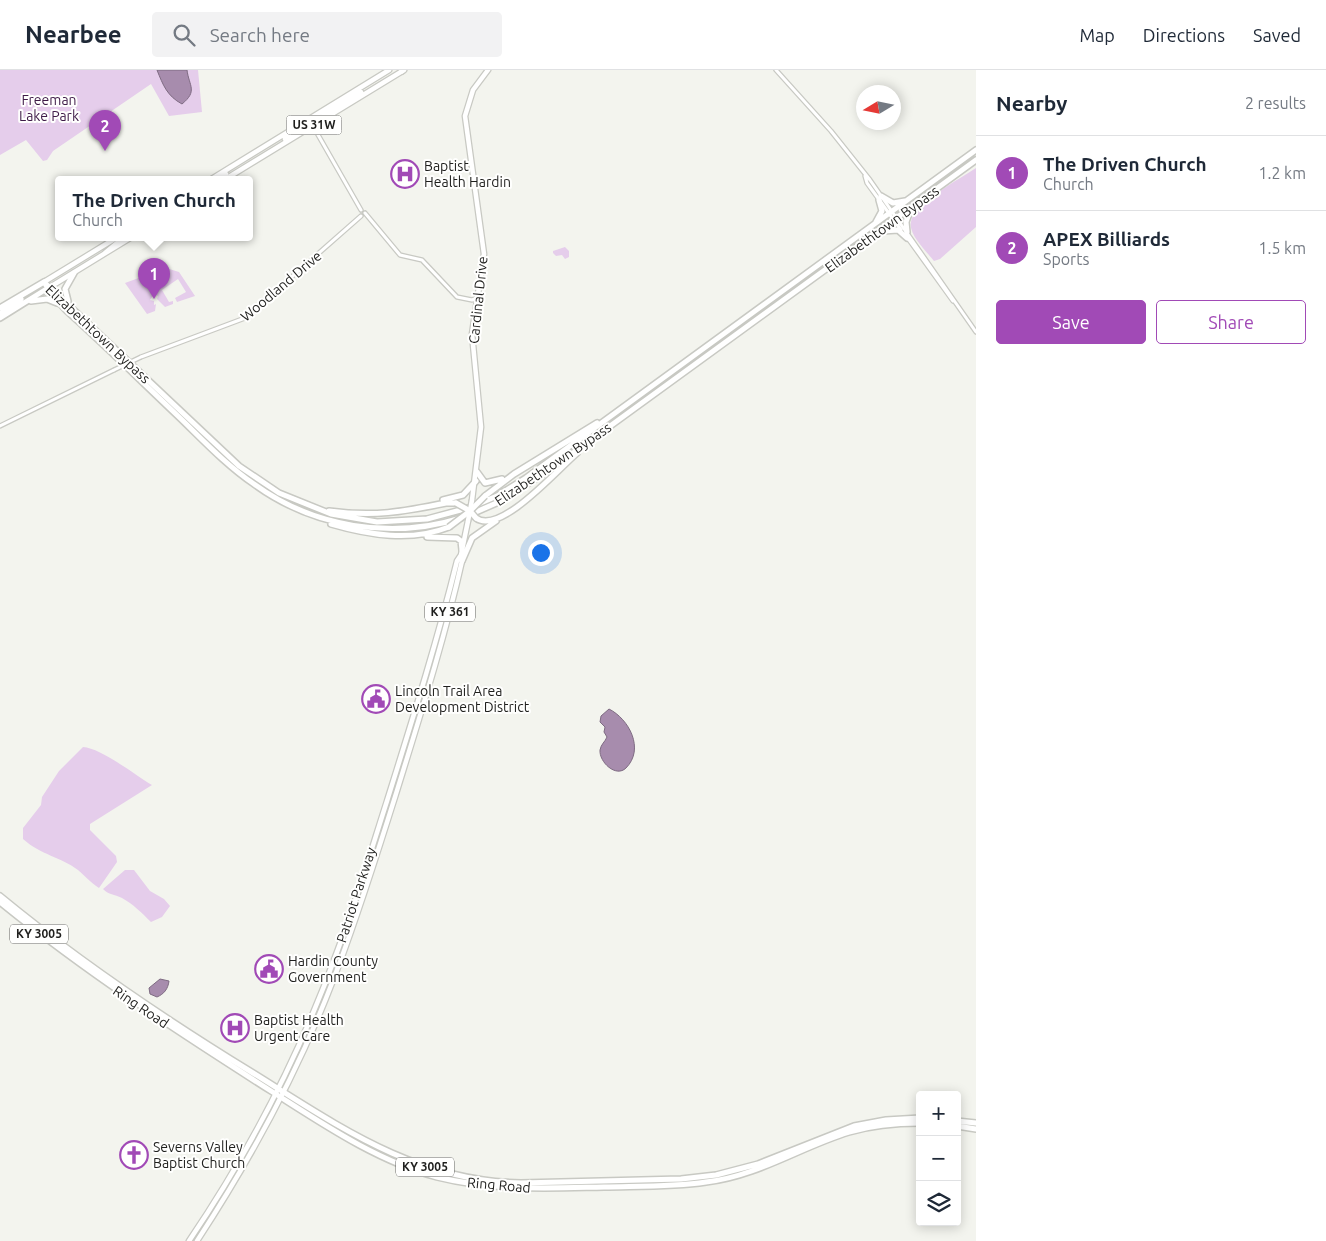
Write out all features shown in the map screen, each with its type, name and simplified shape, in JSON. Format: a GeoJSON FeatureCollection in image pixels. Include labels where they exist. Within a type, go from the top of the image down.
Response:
{"type":"FeatureCollection","features":[{"type":"Feature","properties":{"kind":"highway","name":"Elizabethtown Bypass"},"geometry":{"type":"LineString","coordinates":[[49,288],[74,309],[239,466],[279,493],[315,509],[345,518],[377,522],[416,521],[450,514],[489,500],[511,488],[917,195],[976,150]]}},
{"type":"Feature","properties":{"kind":"highway","name":"Elizabethtown Bypass"},"geometry":{"type":"LineString","coordinates":[[44,282],[68,311],[240,474],[271,495],[305,512],[343,524],[383,528],[423,526],[462,517],[511,495],[636,407],[976,160]]}},
{"type":"Feature","properties":{"kind":"highway"},"geometry":{"type":"LineString","coordinates":[[871,228],[881,215],[880,198],[897,203],[917,195]]}},
{"type":"Feature","properties":{"kind":"highway"},"geometry":{"type":"LineString","coordinates":[[907,232],[906,222],[908,215],[921,201]]}},
{"type":"Feature","properties":{"kind":"highway"},"geometry":{"type":"LineString","coordinates":[[875,234],[894,229],[901,232],[907,238]]}},
{"type":"Feature","properties":{"kind":"highway"},"geometry":{"type":"LineString","coordinates":[[74,272],[65,292],[74,309]]}},
{"type":"Feature","properties":{"kind":"highway"},"geometry":{"type":"LineString","coordinates":[[0,308],[44,282]]}},
{"type":"Feature","properties":{"kind":"highway"},"geometry":{"type":"LineString","coordinates":[[0,318],[49,288]]}},
{"type":"Feature","properties":{"kind":"highway"},"geometry":{"type":"LineString","coordinates":[[0,314],[20,300],[26,293]]}},
{"type":"Feature","properties":{"kind":"highway"},"geometry":{"type":"LineString","coordinates":[[26,302],[47,299],[68,311]]}},
{"type":"Feature","properties":{"kind":"highway"},"geometry":{"type":"LineString","coordinates":[[462,556],[475,535],[540,489],[573,457],[636,407]]}},
{"type":"Feature","properties":{"kind":"highway"},"geometry":{"type":"LineString","coordinates":[[402,536],[434,533],[449,527],[514,474],[621,409]]}},
{"type":"Feature","properties":{"kind":"highway"},"geometry":{"type":"LineString","coordinates":[[477,472],[485,482],[496,481],[514,474]]}},
{"type":"Feature","properties":{"kind":"highway"},"geometry":{"type":"LineString","coordinates":[[425,507],[463,495],[476,481]]}},
{"type":"Feature","properties":{"kind":"highway"},"geometry":{"type":"LineString","coordinates":[[315,509],[366,515],[399,512],[446,502],[456,504],[470,511],[476,518],[486,522],[522,503]]}},
{"type":"Feature","properties":{"kind":"highway"},"geometry":{"type":"LineString","coordinates":[[305,512],[321,521],[344,528],[402,536],[450,536],[461,542],[462,556]]}},
{"type":"Feature","properties":{"kind":"highway","name":"Ring Road"},"geometry":{"type":"LineString","coordinates":[[0,896],[61,946],[131,996],[363,1146],[396,1162],[453,1180],[516,1188],[665,1185],[714,1181],[769,1166],[849,1132],[880,1125],[916,1123]]}},
{"type":"Feature","properties":{"kind":"highway","name":"Ring Road"},"geometry":{"type":"LineString","coordinates":[[0,902],[86,969],[199,1046],[363,1140],[411,1162],[471,1179],[513,1183],[673,1180],[707,1177],[758,1164],[854,1126],[886,1120],[916,1118]]}},
{"type":"Feature","properties":{"kind":"highway"},"geometry":{"type":"LineString","coordinates":[[961,1121],[976,1123]]}},
{"type":"Feature","properties":{"kind":"highway"},"geometry":{"type":"LineString","coordinates":[[961,1126],[976,1128]]}},
{"type":"Feature","properties":{"kind":"main road","name":"US 31W"},"geometry":{"type":"LineString","coordinates":[[231,176],[403,70]]}},
{"type":"Feature","properties":{"kind":"main road","name":"Cardinal Drive"},"geometry":{"type":"LineString","coordinates":[[472,500],[481,436],[472,334],[484,254],[466,125],[469,99],[488,70]]}},
{"type":"Feature","properties":{"kind":"main road","name":"US 31W"},"geometry":{"type":"LineString","coordinates":[[218,176],[385,72]]}},
{"type":"Feature","properties":{"kind":"main road"},"geometry":{"type":"LineString","coordinates":[[360,98],[385,79],[385,72]]}},
{"type":"Feature","properties":{"kind":"main road"},"geometry":{"type":"LineString","coordinates":[[312,126],[315,121],[382,78],[385,72]]}},
{"type":"Feature","properties":{"kind":"main road"},"geometry":{"type":"LineString","coordinates":[[248,166],[305,127],[307,121]]}},
{"type":"Feature","properties":{"kind":"main road"},"geometry":{"type":"LineString","coordinates":[[223,176],[251,158],[253,154]]}},
{"type":"Feature","properties":{"kind":"main road"},"geometry":{"type":"LineString","coordinates":[[44,282],[111,241]]}},
{"type":"Feature","properties":{"kind":"main road"},"geometry":{"type":"LineString","coordinates":[[104,254],[106,249],[118,241]]}},
{"type":"Feature","properties":{"kind":"main road"},"geometry":{"type":"LineString","coordinates":[[49,288],[124,241]]}},
{"type":"Feature","properties":{"kind":"main road"},"geometry":{"type":"LineString","coordinates":[[74,272],[96,256],[100,248]]}},
{"type":"Feature","properties":{"kind":"main road","name":"Patriot Parkway"},"geometry":{"type":"LineString","coordinates":[[197,1241],[244,1166],[331,985],[362,900],[442,644],[462,556],[472,500]]}},
{"type":"Feature","properties":{"kind":"main road","name":"Patriot Parkway"},"geometry":{"type":"LineString","coordinates":[[189,1241],[280,1093]]}},
{"type":"Feature","properties":{"kind":"street"},"geometry":{"type":"LineString","coordinates":[[776,70],[830,131],[865,175],[867,183],[892,213],[907,238],[963,313]]}},
{"type":"Feature","properties":{"kind":"street"},"geometry":{"type":"LineString","coordinates":[[312,126],[361,210]]}},
{"type":"Feature","properties":{"kind":"street"},"geometry":{"type":"LineString","coordinates":[[365,214],[397,253],[404,257],[422,260],[457,298],[472,300],[477,298]]}},
{"type":"Feature","properties":{"kind":"street","name":"Woodland Drive"},"geometry":{"type":"LineString","coordinates":[[0,426],[141,357],[231,326],[245,318],[361,216]]}},
{"type":"Feature","properties":{"kind":"street"},"geometry":{"type":"LineString","coordinates":[[896,219],[976,332]]}},
{"type":"Feature","properties":{"kind":"green space","name":"Freeman Lake Park"},"geometry":{"type":"Polygon","coordinates":[[[0,70],[198,70],[202,112],[169,116],[151,84],[53,151],[47,160],[43,161],[26,140],[0,155],[0,70]]]}},
{"type":"Feature","properties":{"kind":"green space"},"geometry":{"type":"Polygon","coordinates":[[[976,168],[976,227],[940,259],[934,261],[912,232],[911,222],[914,215],[928,200],[976,168]]]}},
{"type":"Feature","properties":{"kind":"green space"},"geometry":{"type":"Polygon","coordinates":[[[565,247],[569,251],[569,257],[565,259],[562,255],[556,256],[553,253],[553,251],[565,247]]]}},
{"type":"Feature","properties":{"kind":"green space"},"geometry":{"type":"Polygon","coordinates":[[[166,268],[179,272],[195,296],[177,302],[175,298],[186,292],[178,279],[162,290],[169,302],[173,301],[173,304],[165,307],[157,299],[158,296],[154,294],[150,300],[154,301],[154,305],[156,304],[155,311],[147,314],[125,283],[166,268]]]}},
{"type":"Feature","properties":{"kind":"green space"},"geometry":{"type":"Polygon","coordinates":[[[83,747],[99,752],[152,785],[90,824],[90,830],[116,856],[117,862],[99,888],[78,870],[37,849],[23,839],[23,828],[41,805],[42,797],[59,771],[83,747]]]}},
{"type":"Feature","properties":{"kind":"green space"},"geometry":{"type":"Polygon","coordinates":[[[125,870],[134,870],[150,891],[164,899],[170,906],[162,917],[151,922],[130,903],[103,889],[125,870]]]}},
{"type":"Feature","properties":{"kind":"shaded area"},"geometry":{"type":"Polygon","coordinates":[[[157,70],[187,70],[191,92],[182,104],[169,94],[157,70]]]}},
{"type":"Feature","properties":{"kind":"shaded area"},"geometry":{"type":"Polygon","coordinates":[[[609,709],[623,720],[628,727],[634,744],[632,760],[622,771],[613,770],[605,764],[600,755],[600,750],[607,737],[604,732],[605,727],[600,722],[601,716],[609,709]]]}},
{"type":"Feature","properties":{"kind":"shaded area"},"geometry":{"type":"Polygon","coordinates":[[[160,979],[169,981],[165,991],[157,997],[150,994],[149,988],[160,979]]]}},
{"type":"Feature","properties":{"kind":"place","name":"APEX Billiards"},"geometry":{"type":"Point","coordinates":[105,151]}},
{"type":"Feature","properties":{"kind":"place","name":"Baptist Health Hardin"},"geometry":{"type":"Point","coordinates":[405,174]}},
{"type":"Feature","properties":{"kind":"place","name":"The Driven Church"},"geometry":{"type":"Point","coordinates":[154,299]}},
{"type":"Feature","properties":{"kind":"place","name":"Lincoln Trail Area Development District"},"geometry":{"type":"Point","coordinates":[376,699]}},
{"type":"Feature","properties":{"kind":"place","name":"Hardin County Government"},"geometry":{"type":"Point","coordinates":[269,969]}},
{"type":"Feature","properties":{"kind":"place","name":"Baptist Health Urgent Care"},"geometry":{"type":"Point","coordinates":[235,1028]}},
{"type":"Feature","properties":{"kind":"place","name":"Severns Valley Baptist Church"},"geometry":{"type":"Point","coordinates":[134,1155]}}]}
